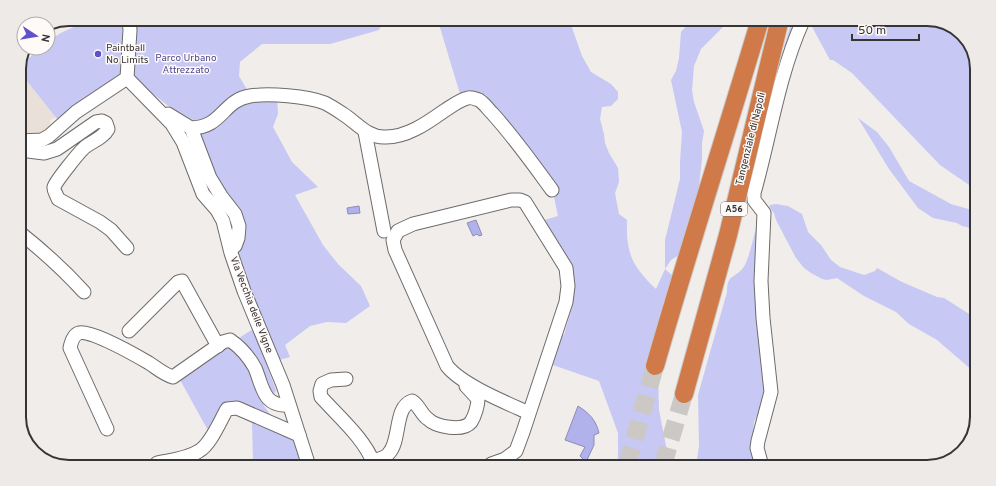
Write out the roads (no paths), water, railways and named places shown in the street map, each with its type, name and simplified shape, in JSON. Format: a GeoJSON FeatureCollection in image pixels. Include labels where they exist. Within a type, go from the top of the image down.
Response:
{"type":"FeatureCollection","features":[{"type":"Feature","properties":{"kind":"highway"},"geometry":{"type":"LineString","coordinates":[[655,366],[682,272],[758,26]]}},
{"type":"Feature","properties":{"kind":"highway","name":"Tangenziale di Napoli"},"geometry":{"type":"LineString","coordinates":[[684,394],[728,235],[778,26]]}},
{"type":"Feature","properties":{"kind":"street"},"geometry":{"type":"LineString","coordinates":[[26,141],[42,140],[49,136],[76,112],[127,78],[130,26]]}},
{"type":"Feature","properties":{"kind":"street"},"geometry":{"type":"LineString","coordinates":[[760,460],[757,448],[758,441],[771,392],[763,318],[762,289],[764,213],[754,200],[754,193],[785,69],[801,26]]}},
{"type":"Feature","properties":{"kind":"street","name":"Via Vecchia delle Vigne"},"geometry":{"type":"LineString","coordinates":[[127,78],[172,124],[183,142],[203,194],[217,210],[223,221],[231,253],[244,291],[282,385],[307,460]]}},
{"type":"Feature","properties":{"kind":"street"},"geometry":{"type":"LineString","coordinates":[[155,108],[174,117],[191,128],[201,128],[215,122],[225,109],[248,96],[266,95],[308,99],[325,104],[356,123],[365,132],[375,136],[385,137],[398,136],[413,131],[458,102],[469,97],[480,100],[496,117],[552,190]]}},
{"type":"Feature","properties":{"kind":"street"},"geometry":{"type":"LineString","coordinates":[[26,150],[44,153],[57,149],[96,122],[102,121],[106,123],[108,130],[105,134],[84,147],[54,187],[58,199],[100,222],[111,230],[127,248]]}},
{"type":"Feature","properties":{"kind":"street"},"geometry":{"type":"LineString","coordinates":[[191,128],[210,178],[221,196],[235,214],[239,226],[238,238],[235,246]]}},
{"type":"Feature","properties":{"kind":"street"},"geometry":{"type":"LineString","coordinates":[[365,132],[384,231]]}},
{"type":"Feature","properties":{"kind":"street"},"geometry":{"type":"LineString","coordinates":[[511,460],[516,451],[529,413],[558,328],[566,302],[568,286],[566,268],[524,202],[520,200],[511,200],[413,224],[398,231],[393,240],[395,250],[447,366],[452,373],[529,413]]}},
{"type":"Feature","properties":{"kind":"street"},"geometry":{"type":"LineString","coordinates":[[26,237],[50,256],[84,292]]}},
{"type":"Feature","properties":{"kind":"street"},"geometry":{"type":"LineString","coordinates":[[129,331],[178,282],[182,281],[218,346]]}},
{"type":"Feature","properties":{"kind":"street"},"geometry":{"type":"LineString","coordinates":[[107,428],[70,348],[72,340],[77,333],[85,332],[109,342],[149,363],[167,375],[173,376],[223,342],[230,340],[240,348],[254,367],[266,396],[275,404],[289,405]]}},
{"type":"Feature","properties":{"kind":"street"},"geometry":{"type":"LineString","coordinates":[[346,379],[331,380],[322,384],[320,391],[321,397],[355,433],[372,460]]}},
{"type":"Feature","properties":{"kind":"street"},"geometry":{"type":"LineString","coordinates":[[378,460],[389,454],[394,445],[398,423],[404,407],[412,400],[415,402],[422,414],[437,426],[464,426],[471,422],[478,404],[478,398],[466,388],[464,380]]}},
{"type":"Feature","properties":{"kind":"street"},"geometry":{"type":"LineString","coordinates":[[170,460],[182,458],[200,451],[210,440],[227,409],[237,408],[299,435]]}},
{"type":"Feature","properties":{"kind":"tunnel"},"geometry":{"type":"LineString","coordinates":[[628,460],[655,366]]}},
{"type":"Feature","properties":{"kind":"tunnel"},"geometry":{"type":"LineString","coordinates":[[664,460],[684,394]]}},
{"type":"Feature","properties":{"kind":"place","name":"Paintball No Limits"},"geometry":{"type":"Point","coordinates":[98,54]}},
{"type":"Feature","properties":{"kind":"park label","name":"Parco Urbano Attrezzato"},"geometry":{"type":"Point","coordinates":[186,64]}}]}
